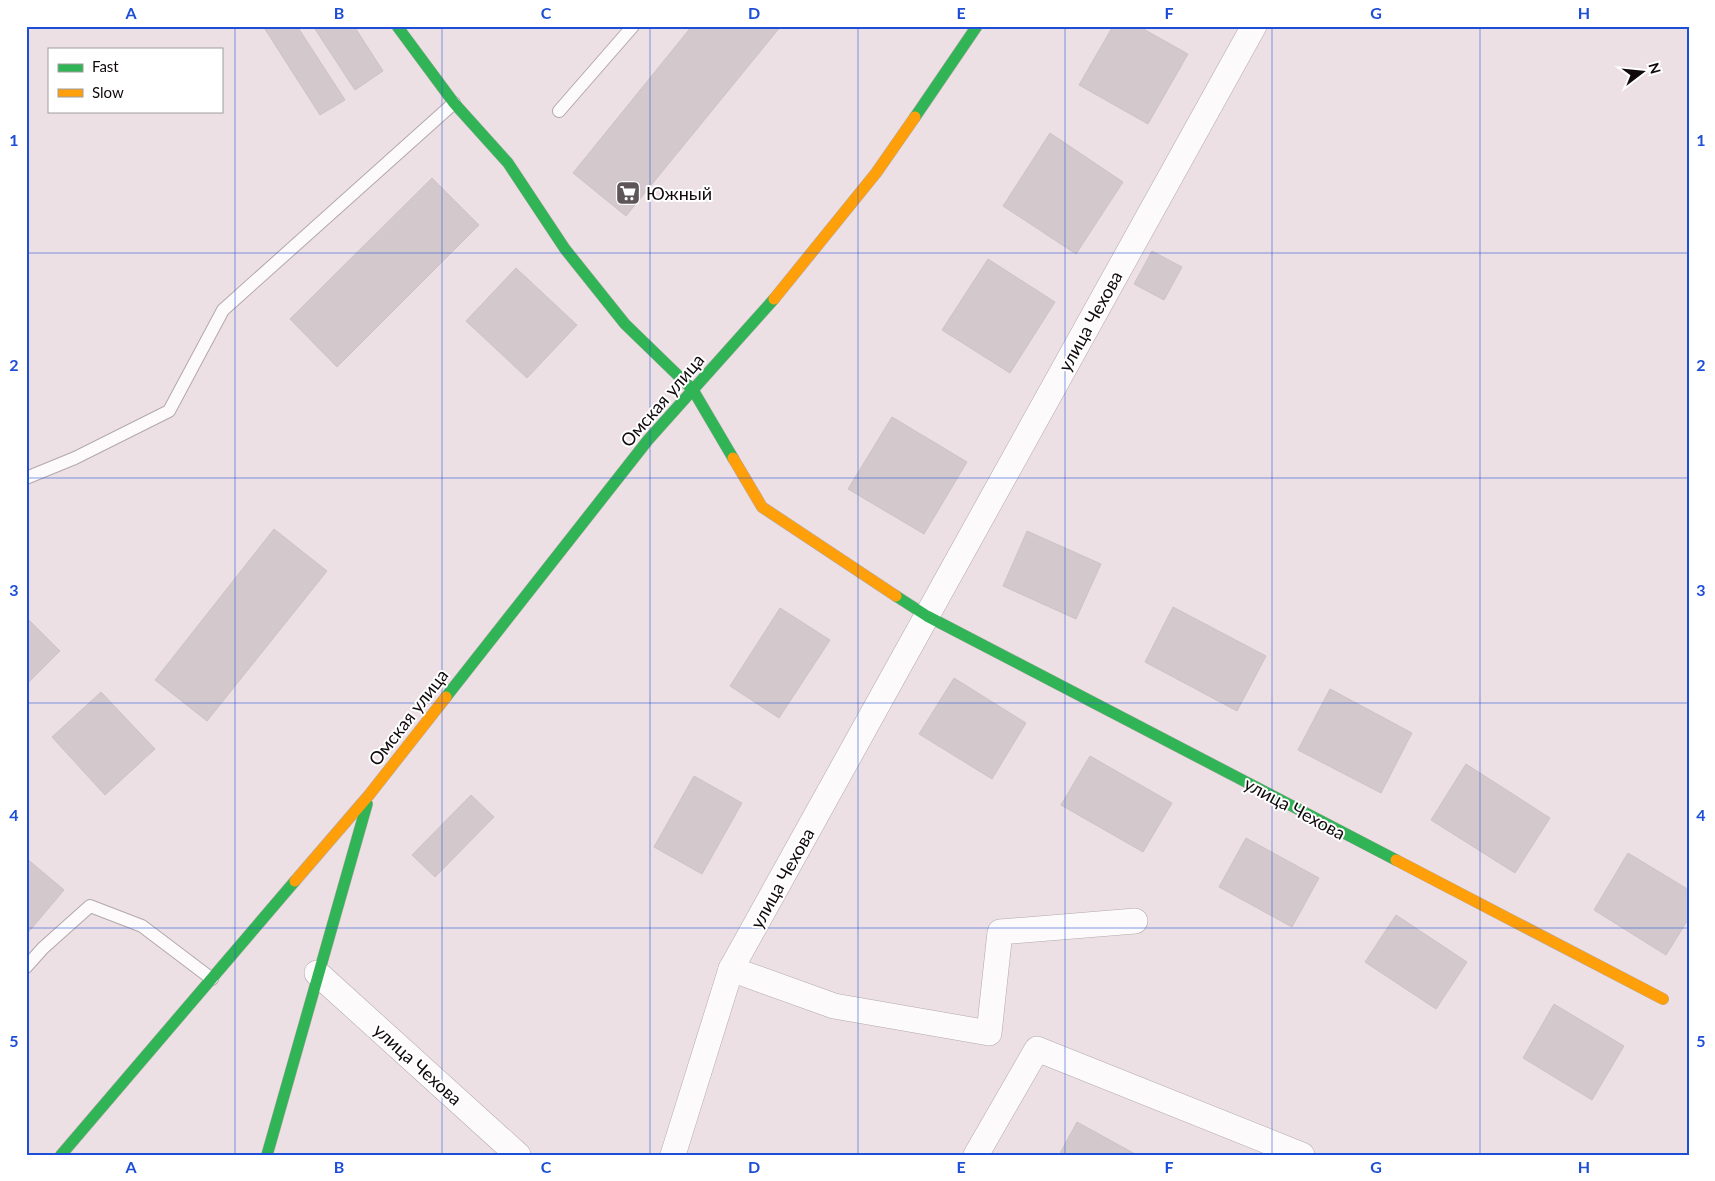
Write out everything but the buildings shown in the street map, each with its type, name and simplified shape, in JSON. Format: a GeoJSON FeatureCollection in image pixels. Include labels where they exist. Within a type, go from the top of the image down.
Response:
{"type":"FeatureCollection","features":[{"type":"Feature","properties":{"kind":"street"},"geometry":{"type":"LineString","coordinates":[[397,26],[454,103],[508,163],[565,249],[625,324],[693,390],[762,507],[927,616]]}},
{"type":"Feature","properties":{"kind":"street","name":"Омская улица"},"geometry":{"type":"LineString","coordinates":[[61,1155],[369,795],[648,440],[758,318],[876,173],[977,26]]}},
{"type":"Feature","properties":{"kind":"street","name":"улица Чехова"},"geometry":{"type":"LineString","coordinates":[[672,1155],[731,969],[1254,26]]}},
{"type":"Feature","properties":{"kind":"street","name":"улица Чехова"},"geometry":{"type":"LineString","coordinates":[[927,616],[1663,1000]]}},
{"type":"Feature","properties":{"kind":"street"},"geometry":{"type":"LineString","coordinates":[[267,1155],[369,795]]}},
{"type":"Feature","properties":{"kind":"street"},"geometry":{"type":"LineString","coordinates":[[731,969],[834,1006],[989,1033],[1000,932],[1135,921]]}},
{"type":"Feature","properties":{"kind":"street","name":"улица Чехова"},"geometry":{"type":"LineString","coordinates":[[318,973],[518,1155]]}},
{"type":"Feature","properties":{"kind":"street"},"geometry":{"type":"LineString","coordinates":[[976,1155],[1037,1049],[1302,1155]]}},
{"type":"Feature","properties":{"kind":"lane"},"geometry":{"type":"LineString","coordinates":[[559,111],[633,26]]}},
{"type":"Feature","properties":{"kind":"lane"},"geometry":{"type":"LineString","coordinates":[[26,478],[76,458],[168,411],[223,310],[454,103]]}},
{"type":"Feature","properties":{"kind":"lane"},"geometry":{"type":"LineString","coordinates":[[26,967],[43,948],[90,906],[142,926],[212,980]]}},
{"type":"Feature","properties":{"kind":"traffic: fast"},"geometry":{"type":"LineString","coordinates":[[397,26],[454,103],[508,163],[565,249],[625,324],[693,390],[733,458]]}},
{"type":"Feature","properties":{"kind":"traffic: fast"},"geometry":{"type":"LineString","coordinates":[[915,117],[977,26]]}},
{"type":"Feature","properties":{"kind":"traffic: fast"},"geometry":{"type":"LineString","coordinates":[[446,697],[648,440],[774,299]]}},
{"type":"Feature","properties":{"kind":"traffic: fast"},"geometry":{"type":"LineString","coordinates":[[896,596],[927,616],[1396,860]]}},
{"type":"Feature","properties":{"kind":"traffic: fast"},"geometry":{"type":"LineString","coordinates":[[267,1155],[367,804]]}},
{"type":"Feature","properties":{"kind":"traffic: fast"},"geometry":{"type":"LineString","coordinates":[[61,1155],[295,881]]}},
{"type":"Feature","properties":{"kind":"traffic: slow"},"geometry":{"type":"LineString","coordinates":[[774,299],[876,173],[915,117]]}},
{"type":"Feature","properties":{"kind":"traffic: slow"},"geometry":{"type":"LineString","coordinates":[[733,458],[762,507],[896,596]]}},
{"type":"Feature","properties":{"kind":"traffic: slow"},"geometry":{"type":"LineString","coordinates":[[295,881],[369,795],[446,697]]}},
{"type":"Feature","properties":{"kind":"traffic: slow"},"geometry":{"type":"LineString","coordinates":[[1396,860],[1663,999]]}},
{"type":"Feature","properties":{"kind":"place","name":"Южный"},"geometry":{"type":"Point","coordinates":[628,193]}}]}
